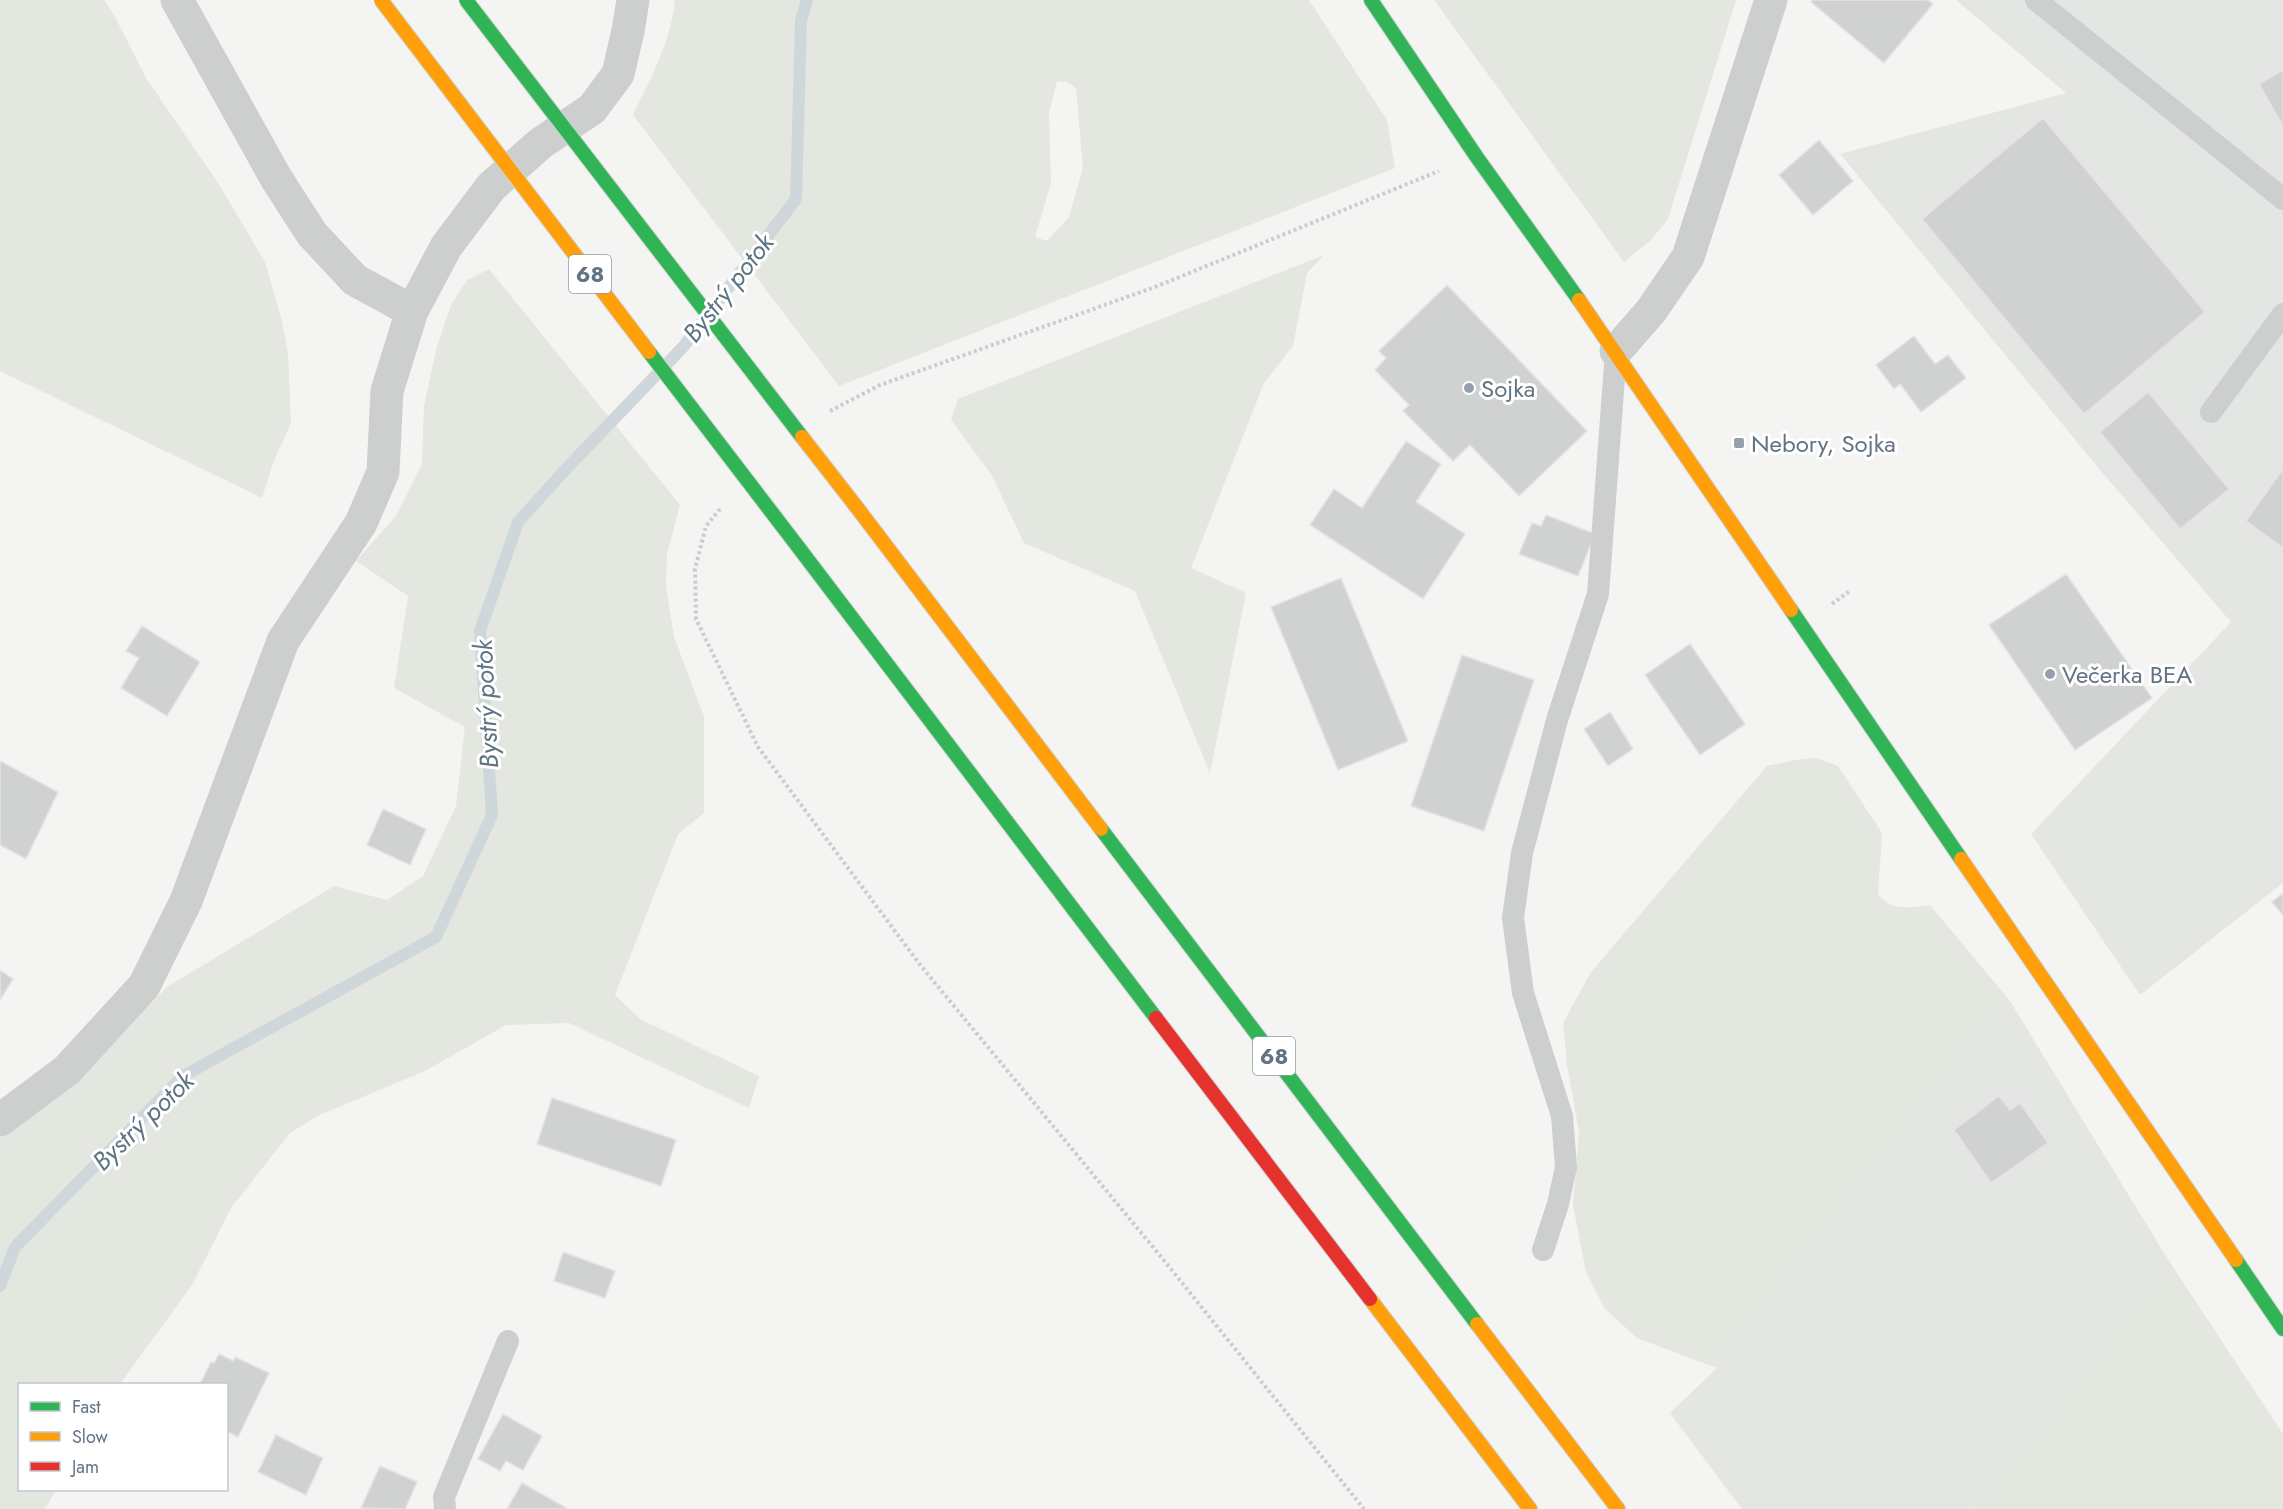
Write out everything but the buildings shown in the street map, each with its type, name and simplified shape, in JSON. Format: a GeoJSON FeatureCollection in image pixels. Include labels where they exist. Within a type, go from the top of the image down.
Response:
{"type":"FeatureCollection","features":[{"type":"Feature","properties":{"kind":"main road","name":"68"},"geometry":{"type":"LineString","coordinates":[[381,0],[1530,1509]]}},
{"type":"Feature","properties":{"kind":"main road","name":"68"},"geometry":{"type":"LineString","coordinates":[[466,0],[855,505],[1618,1509]]}},
{"type":"Feature","properties":{"kind":"main road"},"geometry":{"type":"LineString","coordinates":[[1371,0],[1476,156],[1616,351],[1709,492],[2283,1329]]}},
{"type":"Feature","properties":{"kind":"street"},"geometry":{"type":"LineString","coordinates":[[177,0],[276,177],[312,234],[355,280],[412,311]]}},
{"type":"Feature","properties":{"kind":"street"},"geometry":{"type":"LineString","coordinates":[[0,1120],[67,1070],[144,986],[186,901],[283,641],[361,523],[383,472],[387,391],[412,311],[446,247],[491,187],[541,143],[592,109],[618,74],[633,0]]}},
{"type":"Feature","properties":{"kind":"street"},"geometry":{"type":"LineString","coordinates":[[1616,351],[1651,312],[1688,258],[1771,0]]}},
{"type":"Feature","properties":{"kind":"lane"},"geometry":{"type":"LineString","coordinates":[[2036,0],[2283,199]]}},
{"type":"Feature","properties":{"kind":"lane"},"geometry":{"type":"LineString","coordinates":[[2211,412],[2283,314]]}},
{"type":"Feature","properties":{"kind":"lane"},"geometry":{"type":"LineString","coordinates":[[1543,1250],[1558,1204],[1566,1167],[1562,1116],[1523,993],[1513,918],[1522,853],[1557,720],[1598,594],[1616,351]]}},
{"type":"Feature","properties":{"kind":"lane"},"geometry":{"type":"LineString","coordinates":[[445,1509],[444,1497],[508,1341]]}},
{"type":"Feature","properties":{"kind":"path"},"geometry":{"type":"LineString","coordinates":[[1828,607],[1851,590]]}},
{"type":"Feature","properties":{"kind":"shaded area"},"geometry":{"type":"Polygon","coordinates":[[[0,0],[104,0],[146,78],[220,186],[265,262],[282,321],[288,354],[291,423],[273,463],[262,498],[0,371],[0,0]]]}},
{"type":"Feature","properties":{"kind":"shaded area"},"geometry":{"type":"Polygon","coordinates":[[[675,0],[1309,0],[1387,120],[1395,168],[839,386],[633,115],[659,59],[673,15],[675,0]],[[1057,81],[1049,113],[1051,183],[1035,237],[1047,241],[1069,217],[1083,168],[1076,88],[1067,82],[1057,81]]]}},
{"type":"Feature","properties":{"kind":"shaded area"},"geometry":{"type":"Polygon","coordinates":[[[1434,0],[1736,0],[1668,219],[1651,240],[1624,262],[1434,0]]]}},
{"type":"Feature","properties":{"kind":"shaded area"},"geometry":{"type":"Polygon","coordinates":[[[1956,0],[2283,0],[2283,883],[2140,995],[2031,834],[2231,622],[2100,470],[1840,154],[2066,93],[1956,0]]]}},
{"type":"Feature","properties":{"kind":"shaded area"},"geometry":{"type":"Polygon","coordinates":[[[1324,255],[1307,273],[1293,346],[1264,383],[1191,568],[1246,593],[1210,773],[1135,591],[1024,543],[991,474],[951,420],[958,399],[1324,255]]]}},
{"type":"Feature","properties":{"kind":"shaded area"},"geometry":{"type":"Polygon","coordinates":[[[489,269],[680,505],[667,554],[666,586],[674,637],[704,717],[704,813],[678,834],[615,995],[640,1019],[759,1076],[749,1108],[569,1023],[506,1025],[425,1071],[317,1116],[290,1133],[231,1208],[192,1285],[121,1383],[18,1383],[18,1491],[55,1491],[45,1509],[0,1509],[0,1138],[81,1075],[167,987],[334,886],[387,900],[423,876],[456,806],[465,727],[394,688],[408,596],[356,561],[396,516],[422,464],[424,406],[436,350],[451,305],[467,280],[489,269]]]}},
{"type":"Feature","properties":{"kind":"shaded area"},"geometry":{"type":"Polygon","coordinates":[[[1816,758],[1838,766],[1882,833],[1878,894],[1888,904],[1895,906],[1930,905],[2010,1001],[1717,1368],[1637,1338],[1605,1309],[1586,1272],[1573,1205],[1579,1132],[1567,1065],[1563,1023],[1591,972],[1767,766],[1816,758]]]}},
{"type":"Feature","properties":{"kind":"shaded area"},"geometry":{"type":"Polygon","coordinates":[[[2010,1001],[2167,1258],[1970,1509],[1742,1509],[1670,1413],[1717,1368],[2010,1001]]]}},
{"type":"Feature","properties":{"kind":"shaded area"},"geometry":{"type":"Polygon","coordinates":[[[2167,1258],[2283,1434],[2283,1509],[1970,1509],[2167,1258]]]}},
{"type":"Feature","properties":{"kind":"waterway","name":"Bystrý potok"},"geometry":{"type":"LineString","coordinates":[[0,1286],[15,1247],[183,1076],[436,937],[492,815],[480,631],[518,522],[684,346],[796,199],[801,21],[807,0]]}},
{"type":"Feature","properties":{"kind":"traffic: fast"},"geometry":{"type":"LineString","coordinates":[[466,0],[802,437]]}},
{"type":"Feature","properties":{"kind":"traffic: fast"},"geometry":{"type":"LineString","coordinates":[[1371,0],[1476,156],[1579,300]]}},
{"type":"Feature","properties":{"kind":"traffic: fast"},"geometry":{"type":"LineString","coordinates":[[649,352],[799,548]]}},
{"type":"Feature","properties":{"kind":"traffic: fast"},"geometry":{"type":"LineString","coordinates":[[799,548],[1156,1018]]}},
{"type":"Feature","properties":{"kind":"traffic: fast"},"geometry":{"type":"LineString","coordinates":[[1791,610],[1961,859]]}},
{"type":"Feature","properties":{"kind":"traffic: fast"},"geometry":{"type":"LineString","coordinates":[[1101,829],[1477,1324]]}},
{"type":"Feature","properties":{"kind":"traffic: fast"},"geometry":{"type":"LineString","coordinates":[[2236,1260],[2283,1329]]}},
{"type":"Feature","properties":{"kind":"traffic: slow"},"geometry":{"type":"LineString","coordinates":[[381,0],[649,352]]}},
{"type":"Feature","properties":{"kind":"traffic: slow"},"geometry":{"type":"LineString","coordinates":[[1579,300],[1791,610]]}},
{"type":"Feature","properties":{"kind":"traffic: slow"},"geometry":{"type":"LineString","coordinates":[[802,437],[855,505]]}},
{"type":"Feature","properties":{"kind":"traffic: slow"},"geometry":{"type":"LineString","coordinates":[[855,505],[1101,829]]}},
{"type":"Feature","properties":{"kind":"traffic: slow"},"geometry":{"type":"LineString","coordinates":[[1961,859],[2236,1260]]}},
{"type":"Feature","properties":{"kind":"traffic: slow"},"geometry":{"type":"LineString","coordinates":[[1370,1299],[1530,1509]]}},
{"type":"Feature","properties":{"kind":"traffic: slow"},"geometry":{"type":"LineString","coordinates":[[1477,1324],[1618,1509]]}},
{"type":"Feature","properties":{"kind":"traffic: jam"},"geometry":{"type":"LineString","coordinates":[[1156,1018],[1370,1299]]}},
{"type":"Feature","properties":{"kind":"place","name":"Sojka"},"geometry":{"type":"Point","coordinates":[1469,388]}},
{"type":"Feature","properties":{"kind":"place","name":"Nebory, Sojka"},"geometry":{"type":"Point","coordinates":[1739,443]}},
{"type":"Feature","properties":{"kind":"place","name":"Večerka BEA"},"geometry":{"type":"Point","coordinates":[2050,674]}}]}
